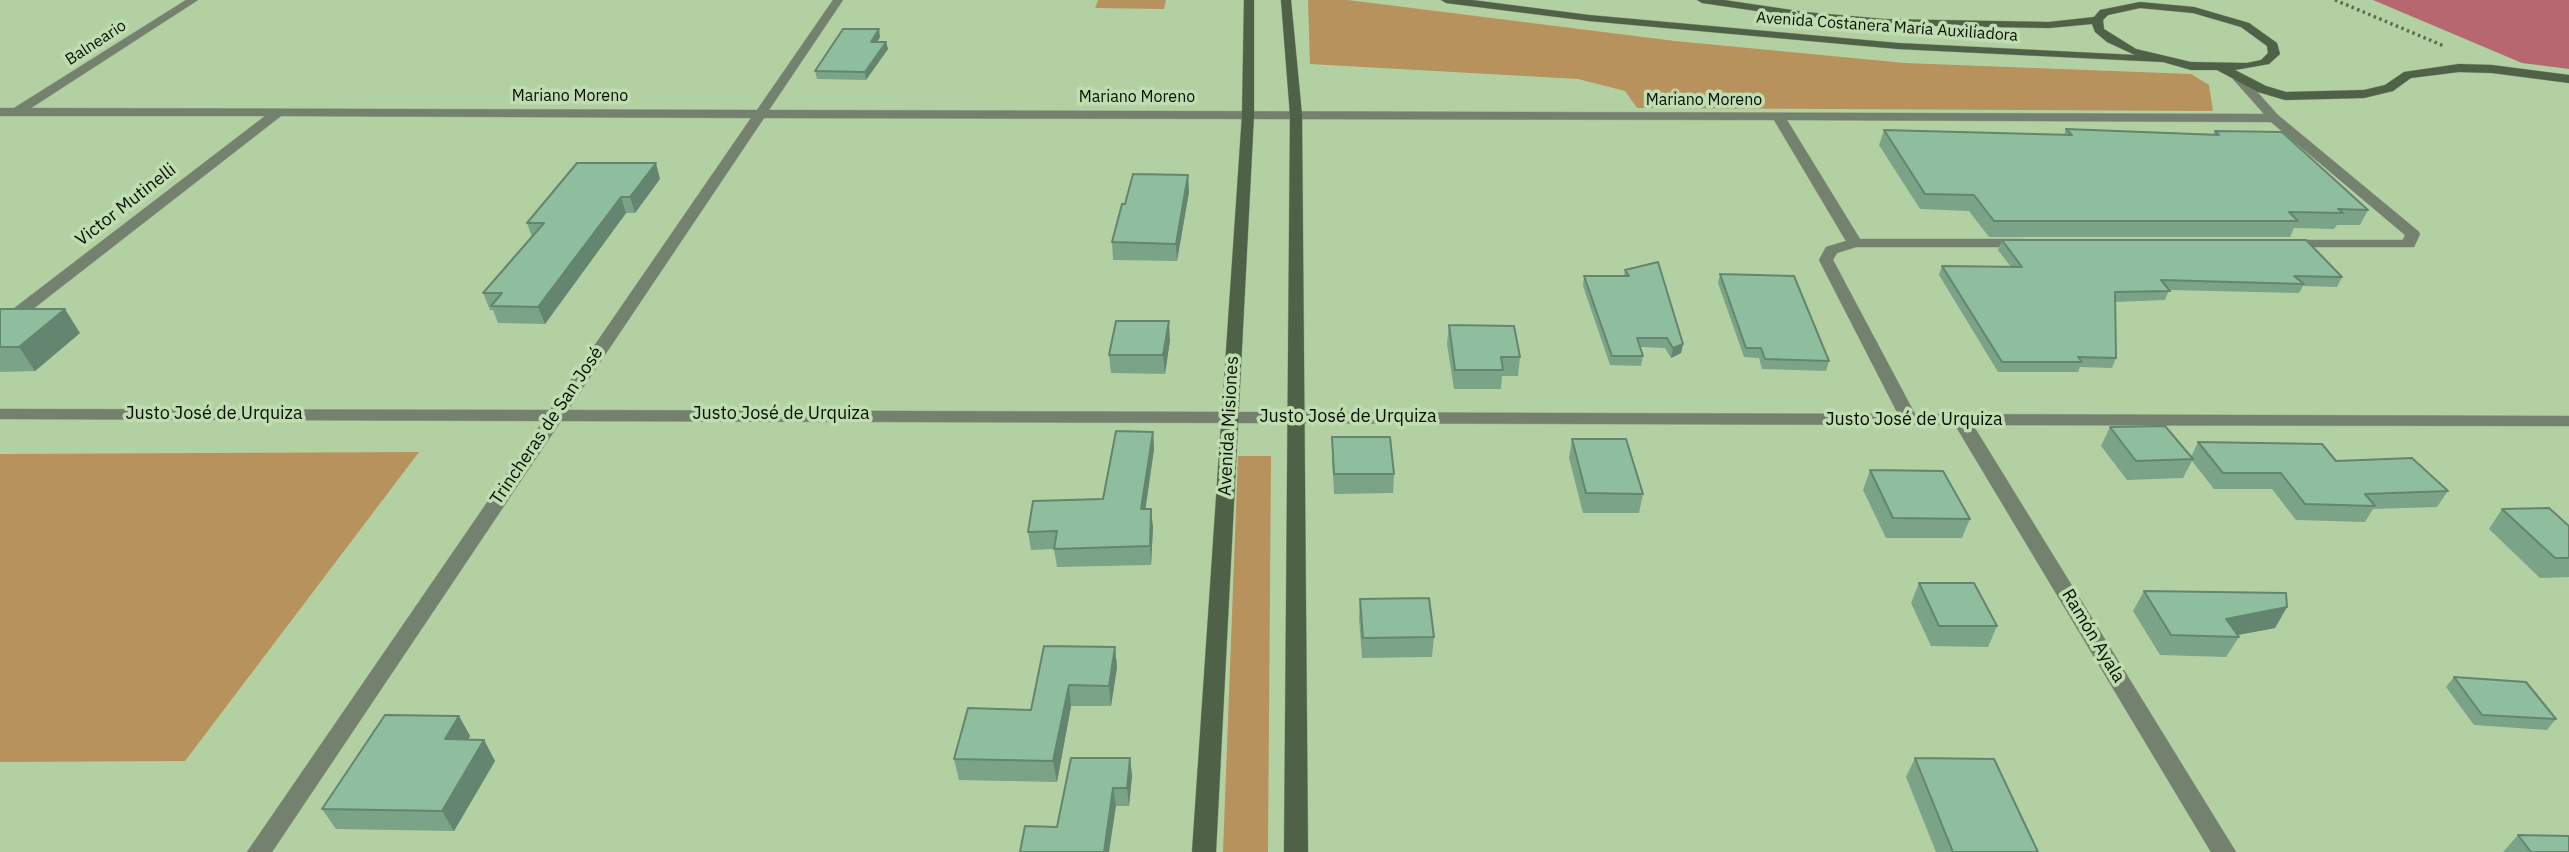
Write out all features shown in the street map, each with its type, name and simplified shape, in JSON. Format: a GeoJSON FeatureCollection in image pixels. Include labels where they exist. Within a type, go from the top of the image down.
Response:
{"type":"FeatureCollection","features":[{"type":"Feature","properties":{"kind":"main road","name":"Avenida Misiones"},"geometry":{"type":"LineString","coordinates":[[1204,852],[1248,115],[1249,0]]}},
{"type":"Feature","properties":{"kind":"main road"},"geometry":{"type":"LineString","coordinates":[[1286,0],[1296,116],[1296,852]]}},
{"type":"Feature","properties":{"kind":"main road","name":"Avenida Costanera María Auxiliadora"},"geometry":{"type":"LineString","coordinates":[[1446,0],[1589,18],[1898,46],[2159,60]]}},
{"type":"Feature","properties":{"kind":"main road","name":"Avenida Costanera María Auxiliadora"},"geometry":{"type":"LineString","coordinates":[[1702,0],[1805,15],[1884,22],[2038,25],[2097,20],[2104,12],[2140,5],[2194,10],[2245,25],[2273,45],[2274,54],[2265,62],[2222,68]]}},
{"type":"Feature","properties":{"kind":"main road"},"geometry":{"type":"LineString","coordinates":[[2097,20],[2099,30],[2111,40],[2159,60],[2222,68],[2239,79],[2285,96],[2364,94],[2389,88],[2408,75],[2459,68],[2492,68],[2569,79]]}},
{"type":"Feature","properties":{"kind":"street","name":"Balneario"},"geometry":{"type":"LineString","coordinates":[[17,112],[192,0]]}},
{"type":"Feature","properties":{"kind":"street","name":"Trincheras de San José"},"geometry":{"type":"LineString","coordinates":[[258,852],[838,0]]}},
{"type":"Feature","properties":{"kind":"street"},"geometry":{"type":"LineString","coordinates":[[2239,79],[2274,118],[2413,234],[2409,244],[2270,244]]}},
{"type":"Feature","properties":{"kind":"street","name":"Mariano Moreno"},"geometry":{"type":"LineString","coordinates":[[0,112],[2274,118]]}},
{"type":"Feature","properties":{"kind":"street","name":"Victor Mutinelli"},"geometry":{"type":"LineString","coordinates":[[0,327],[276,114]]}},
{"type":"Feature","properties":{"kind":"street"},"geometry":{"type":"LineString","coordinates":[[1779,118],[1855,243]]}},
{"type":"Feature","properties":{"kind":"street"},"geometry":{"type":"LineString","coordinates":[[1910,421],[1826,260],[1831,250],[1855,243],[2035,243]]}},
{"type":"Feature","properties":{"kind":"street","name":"Justo José de Urquiza"},"geometry":{"type":"LineString","coordinates":[[0,414],[2569,421]]}},
{"type":"Feature","properties":{"kind":"street","name":"Ramón Ayala"},"geometry":{"type":"LineString","coordinates":[[1962,421],[2224,852]]}},
{"type":"Feature","properties":{"kind":"path"},"geometry":{"type":"LineString","coordinates":[[2335,0],[2447,47]]}},
{"type":"Feature","properties":{"kind":"shaded area"},"geometry":{"type":"Polygon","coordinates":[[[1098,0],[1166,0],[1164,9],[1095,8],[1098,0]]]}},
{"type":"Feature","properties":{"kind":"shaded area"},"geometry":{"type":"Polygon","coordinates":[[[1308,0],[1348,0],[1675,41],[1905,63],[2191,74],[2209,85],[2213,111],[1637,108],[1625,91],[1578,79],[1310,64],[1308,0]]]}},
{"type":"Feature","properties":{"kind":"shaded area"},"geometry":{"type":"Polygon","coordinates":[[[2373,0],[2569,0],[2569,69],[2522,63],[2373,0]]]}},
{"type":"Feature","properties":{"kind":"shaded area"},"geometry":{"type":"Polygon","coordinates":[[[419,452],[185,761],[0,762],[0,454],[419,452]]]}},
{"type":"Feature","properties":{"kind":"shaded area"},"geometry":{"type":"Polygon","coordinates":[[[1238,456],[1271,456],[1268,852],[1223,852],[1238,456]]]}},
{"type":"Feature","properties":{"kind":"building"},"geometry":{"type":"Polygon","coordinates":[[[843,29],[879,29],[871,42],[886,42],[865,72],[815,71],[843,29]]]}},
{"type":"Feature","properties":{"kind":"building"},"geometry":{"type":"Polygon","coordinates":[[[2066,129],[2219,135],[2215,131],[2282,132],[2368,210],[2338,209],[2343,213],[2289,212],[2298,221],[1994,221],[1974,195],[1925,194],[1884,130],[2072,135],[2066,129]]]}},
{"type":"Feature","properties":{"kind":"building"},"geometry":{"type":"Polygon","coordinates":[[[577,163],[656,163],[630,197],[621,197],[538,307],[491,306],[502,293],[483,293],[544,223],[527,223],[577,163]]]}},
{"type":"Feature","properties":{"kind":"building"},"geometry":{"type":"Polygon","coordinates":[[[1133,174],[1188,175],[1176,244],[1112,242],[1133,174]]]}},
{"type":"Feature","properties":{"kind":"building"},"geometry":{"type":"Polygon","coordinates":[[[2002,240],[2306,240],[2342,277],[2294,276],[2304,284],[2161,280],[2170,291],[2115,292],[2116,358],[2078,357],[2082,362],[2002,362],[1942,266],[2022,267],[2002,240]]]}},
{"type":"Feature","properties":{"kind":"building"},"geometry":{"type":"Polygon","coordinates":[[[1658,262],[1683,344],[1673,348],[1667,338],[1637,338],[1643,356],[1612,356],[1584,276],[1629,276],[1625,270],[1658,262]]]}},
{"type":"Feature","properties":{"kind":"building"},"geometry":{"type":"Polygon","coordinates":[[[1720,274],[1794,276],[1829,361],[1765,359],[1761,348],[1746,348],[1720,274]]]}},
{"type":"Feature","properties":{"kind":"building"},"geometry":{"type":"Polygon","coordinates":[[[0,309],[65,309],[19,347],[0,347],[0,309]]]}},
{"type":"Feature","properties":{"kind":"building"},"geometry":{"type":"Polygon","coordinates":[[[1116,321],[1169,321],[1163,355],[1109,355],[1116,321]]]}},
{"type":"Feature","properties":{"kind":"building"},"geometry":{"type":"Polygon","coordinates":[[[1449,325],[1514,326],[1520,357],[1501,357],[1503,370],[1455,370],[1449,325]]]}},
{"type":"Feature","properties":{"kind":"building"},"geometry":{"type":"Polygon","coordinates":[[[2165,426],[2193,459],[2136,461],[2110,427],[2165,426]]]}},
{"type":"Feature","properties":{"kind":"building"},"geometry":{"type":"Polygon","coordinates":[[[1116,431],[1153,432],[1141,509],[1151,509],[1150,546],[1054,549],[1057,531],[1028,532],[1033,501],[1103,499],[1116,431]]]}},
{"type":"Feature","properties":{"kind":"building"},"geometry":{"type":"Polygon","coordinates":[[[1332,437],[1390,437],[1394,474],[1334,474],[1332,437]]]}},
{"type":"Feature","properties":{"kind":"building"},"geometry":{"type":"Polygon","coordinates":[[[1572,439],[1626,439],[1643,494],[1586,493],[1572,439]]]}},
{"type":"Feature","properties":{"kind":"building"},"geometry":{"type":"Polygon","coordinates":[[[2198,442],[2322,444],[2336,461],[2412,458],[2448,491],[2365,494],[2375,506],[2305,504],[2281,473],[2223,473],[2198,442]]]}},
{"type":"Feature","properties":{"kind":"building"},"geometry":{"type":"Polygon","coordinates":[[[1870,470],[1943,471],[1970,519],[1893,518],[1870,470]]]}},
{"type":"Feature","properties":{"kind":"building"},"geometry":{"type":"Polygon","coordinates":[[[2549,508],[2569,526],[2569,558],[2555,558],[2502,509],[2549,508]]]}},
{"type":"Feature","properties":{"kind":"building"},"geometry":{"type":"Polygon","coordinates":[[[1919,583],[1974,583],[1997,626],[1939,626],[1919,583]]]}},
{"type":"Feature","properties":{"kind":"building"},"geometry":{"type":"Polygon","coordinates":[[[2144,591],[2286,593],[2287,607],[2226,619],[2239,637],[2171,635],[2144,591]]]}},
{"type":"Feature","properties":{"kind":"building"},"geometry":{"type":"Polygon","coordinates":[[[1429,598],[1434,637],[1363,638],[1360,599],[1429,598]]]}},
{"type":"Feature","properties":{"kind":"building"},"geometry":{"type":"Polygon","coordinates":[[[1044,646],[1115,647],[1109,686],[1069,685],[1053,761],[954,759],[968,708],[1031,710],[1044,646]]]}},
{"type":"Feature","properties":{"kind":"building"},"geometry":{"type":"Polygon","coordinates":[[[2454,677],[2526,682],[2556,719],[2482,715],[2454,677]]]}},
{"type":"Feature","properties":{"kind":"building"},"geometry":{"type":"Polygon","coordinates":[[[385,715],[459,716],[445,739],[484,740],[442,811],[322,809],[385,715]]]}},
{"type":"Feature","properties":{"kind":"building"},"geometry":{"type":"Polygon","coordinates":[[[1071,758],[1130,758],[1127,788],[1113,788],[1104,852],[1020,852],[1025,826],[1057,827],[1071,758]]]}},
{"type":"Feature","properties":{"kind":"building"},"geometry":{"type":"Polygon","coordinates":[[[1915,758],[1994,759],[2038,852],[1953,852],[1915,758]]]}},
{"type":"Feature","properties":{"kind":"building"},"geometry":{"type":"Polygon","coordinates":[[[2518,835],[2569,836],[2569,852],[2531,852],[2518,835]]]}}]}
